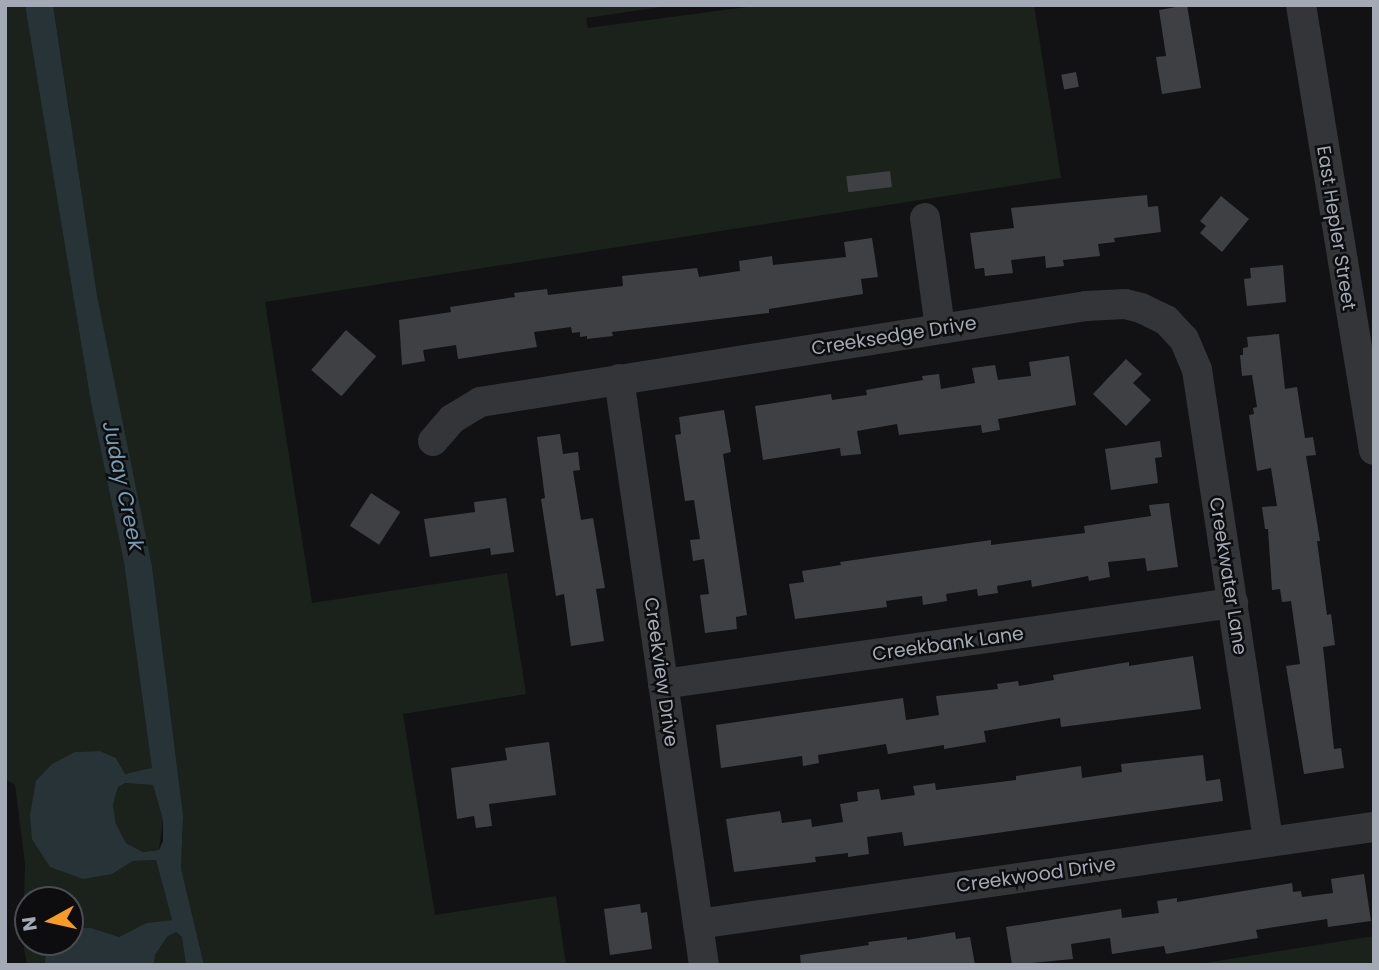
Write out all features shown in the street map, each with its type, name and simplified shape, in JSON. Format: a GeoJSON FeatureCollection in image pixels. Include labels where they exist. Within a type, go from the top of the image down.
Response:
{"type":"FeatureCollection","features":[{"type":"Feature","properties":{"kind":"street","name":"East Hepler Street"},"geometry":{"type":"LineString","coordinates":[[1301,5],[1374,450]]}},
{"type":"Feature","properties":{"kind":"street"},"geometry":{"type":"LineString","coordinates":[[925,218],[940,328]]}},
{"type":"Feature","properties":{"kind":"street","name":"Creeksedge Drive"},"geometry":{"type":"LineString","coordinates":[[433,441],[452,419],[480,402],[1106,304],[1172,314]]}},
{"type":"Feature","properties":{"kind":"street","name":"Creekwater Lane"},"geometry":{"type":"LineString","coordinates":[[1172,314],[1197,370],[1268,841]]}},
{"type":"Feature","properties":{"kind":"street","name":"Creekview Drive"},"geometry":{"type":"LineString","coordinates":[[619,379],[704,965]]}},
{"type":"Feature","properties":{"kind":"street","name":"Creekbank Lane"},"geometry":{"type":"LineString","coordinates":[[663,684],[1233,603]]}},
{"type":"Feature","properties":{"kind":"street","name":"Creekwood Drive"},"geometry":{"type":"LineString","coordinates":[[698,924],[1374,827]]}},
{"type":"Feature","properties":{"kind":"shaded area"},"geometry":{"type":"Polygon","coordinates":[[[5,5],[25,5],[45,121],[70,116],[53,5],[674,5],[586,18],[588,28],[762,5],[1034,5],[1061,178],[265,302],[312,603],[507,573],[526,694],[403,714],[435,915],[556,896],[566,965],[204,965],[181,868],[183,816],[152,769],[125,774],[116,758],[100,751],[75,752],[112,874],[133,861],[156,860],[172,920],[146,923],[119,937],[84,928],[84,886],[24,886],[25,863],[15,785],[5,779],[5,5]]]}},
{"type":"Feature","properties":{"kind":"shaded area"},"geometry":{"type":"Polygon","coordinates":[[[125,783],[153,785],[163,820],[159,850],[143,852],[126,843],[116,824],[113,805],[118,787],[125,783]]]}},
{"type":"Feature","properties":{"kind":"shaded area"},"geometry":{"type":"Polygon","coordinates":[[[176,932],[182,937],[186,965],[154,965],[155,955],[167,937],[176,932]]]}},
{"type":"Feature","properties":{"kind":"shaded area"},"geometry":{"type":"Polygon","coordinates":[[[1374,936],[1374,965],[1192,965],[1374,936]]]}},
{"type":"Feature","properties":{"kind":"shaded area"},"geometry":{"type":"Polygon","coordinates":[[[25,956],[45,956],[45,965],[27,965],[25,956]]]}},
{"type":"Feature","properties":{"kind":"water","name":"Juday Creek"},"geometry":{"type":"Polygon","coordinates":[[[25,5],[53,5],[97,296],[152,567],[183,816],[181,868],[204,965],[186,965],[182,937],[176,932],[167,937],[155,955],[154,965],[45,965],[45,956],[84,956],[84,928],[119,937],[146,923],[172,920],[156,860],[133,861],[112,874],[83,879],[50,867],[32,839],[30,815],[36,781],[52,764],[75,752],[100,751],[116,758],[125,774],[152,768],[124,562],[91,402],[25,5]],[[125,783],[118,787],[113,805],[116,824],[126,843],[143,852],[159,850],[163,841],[163,820],[153,785],[125,783]]]}},
{"type":"Feature","properties":{"kind":"building"},"geometry":{"type":"Polygon","coordinates":[[[1187,5],[1201,88],[1162,94],[1156,57],[1166,56],[1159,10],[1187,5]]]}},
{"type":"Feature","properties":{"kind":"building"},"geometry":{"type":"Polygon","coordinates":[[[1076,72],[1079,87],[1064,90],[1061,75],[1076,72]]]}},
{"type":"Feature","properties":{"kind":"building"},"geometry":{"type":"Polygon","coordinates":[[[890,171],[892,187],[848,192],[846,176],[890,171]]]}},
{"type":"Feature","properties":{"kind":"building"},"geometry":{"type":"Polygon","coordinates":[[[1147,195],[1148,207],[1158,206],[1161,232],[1114,238],[1115,242],[1098,244],[1100,256],[1063,260],[1064,266],[1046,268],[1045,256],[1011,260],[1013,273],[985,276],[984,268],[975,269],[970,233],[1014,228],[1011,208],[1147,195]]]}},
{"type":"Feature","properties":{"kind":"building"},"geometry":{"type":"Polygon","coordinates":[[[1221,196],[1249,219],[1222,252],[1200,233],[1206,226],[1200,221],[1221,196]]]}},
{"type":"Feature","properties":{"kind":"building"},"geometry":{"type":"Polygon","coordinates":[[[872,238],[878,277],[861,279],[863,294],[769,309],[769,313],[612,332],[613,336],[587,339],[587,336],[580,337],[580,332],[572,333],[571,327],[534,332],[537,347],[458,359],[456,345],[423,350],[425,361],[402,365],[399,320],[451,312],[450,307],[515,297],[514,293],[547,289],[548,295],[623,286],[622,276],[697,268],[699,277],[740,271],[739,261],[772,256],[773,265],[846,257],[844,242],[872,238]]]}},
{"type":"Feature","properties":{"kind":"building"},"geometry":{"type":"Polygon","coordinates":[[[1283,265],[1286,302],[1247,306],[1244,279],[1251,278],[1250,268],[1283,265]]]}},
{"type":"Feature","properties":{"kind":"building"},"geometry":{"type":"Polygon","coordinates":[[[346,330],[376,356],[341,396],[311,370],[346,330]]]}},
{"type":"Feature","properties":{"kind":"building"},"geometry":{"type":"Polygon","coordinates":[[[1279,334],[1285,389],[1297,387],[1305,438],[1313,437],[1316,455],[1306,456],[1320,541],[1317,541],[1327,615],[1331,614],[1335,645],[1323,647],[1334,749],[1341,748],[1344,768],[1304,774],[1286,666],[1300,664],[1291,601],[1282,602],[1280,589],[1272,590],[1268,529],[1265,529],[1262,507],[1277,506],[1271,468],[1257,471],[1249,415],[1254,414],[1253,408],[1257,407],[1252,375],[1242,376],[1240,355],[1243,355],[1243,348],[1248,347],[1247,337],[1279,334]]]}},
{"type":"Feature","properties":{"kind":"building"},"geometry":{"type":"Polygon","coordinates":[[[1069,356],[1076,405],[998,419],[1000,430],[982,433],[981,425],[899,435],[897,424],[857,431],[861,454],[841,456],[840,448],[763,460],[755,406],[831,394],[832,400],[867,395],[866,390],[923,380],[922,376],[939,374],[941,389],[975,383],[972,368],[995,365],[998,380],[1031,376],[1029,362],[1069,356]]]}},
{"type":"Feature","properties":{"kind":"building"},"geometry":{"type":"Polygon","coordinates":[[[1126,359],[1142,374],[1133,383],[1151,400],[1126,426],[1093,394],[1126,359]]]}},
{"type":"Feature","properties":{"kind":"building"},"geometry":{"type":"Polygon","coordinates":[[[724,410],[731,452],[723,454],[747,615],[736,617],[737,629],[705,633],[700,595],[709,594],[704,559],[693,561],[690,540],[700,539],[694,500],[685,501],[675,435],[681,434],[679,417],[724,410]]]}},
{"type":"Feature","properties":{"kind":"building"},"geometry":{"type":"Polygon","coordinates":[[[560,434],[563,454],[578,452],[580,470],[573,471],[581,520],[593,518],[605,588],[596,589],[604,641],[571,646],[564,594],[556,596],[541,499],[545,498],[537,437],[560,434]]]}},
{"type":"Feature","properties":{"kind":"building"},"geometry":{"type":"Polygon","coordinates":[[[1160,441],[1162,457],[1155,458],[1158,483],[1111,490],[1105,449],[1160,441]]]}},
{"type":"Feature","properties":{"kind":"building"},"geometry":{"type":"Polygon","coordinates":[[[371,493],[400,512],[379,545],[350,526],[371,493]]]}},
{"type":"Feature","properties":{"kind":"building"},"geometry":{"type":"Polygon","coordinates":[[[506,498],[514,552],[491,555],[490,548],[430,557],[424,519],[475,512],[474,502],[506,498]]]}},
{"type":"Feature","properties":{"kind":"building"},"geometry":{"type":"Polygon","coordinates":[[[1169,503],[1178,567],[1147,571],[1145,558],[1108,562],[1110,577],[1089,581],[1088,576],[1032,587],[1031,580],[997,586],[998,593],[978,596],[977,589],[946,594],[947,601],[923,605],[922,596],[886,601],[887,607],[795,619],[789,584],[804,582],[802,571],[841,565],[840,562],[991,540],[991,545],[1085,533],[1084,526],[1151,516],[1149,505],[1169,503]]]}},
{"type":"Feature","properties":{"kind":"building"},"geometry":{"type":"Polygon","coordinates":[[[1193,656],[1201,709],[1061,727],[1060,718],[984,731],[986,742],[944,749],[944,745],[888,754],[886,744],[818,755],[819,763],[803,766],[802,756],[721,768],[716,725],[903,698],[906,720],[939,715],[936,696],[998,689],[997,684],[1018,681],[1019,686],[1054,680],[1053,675],[1129,662],[1129,666],[1193,656]]]}},
{"type":"Feature","properties":{"kind":"building"},"geometry":{"type":"Polygon","coordinates":[[[549,742],[556,795],[489,804],[492,826],[476,828],[474,816],[457,819],[451,768],[507,760],[505,748],[549,742]]]}},
{"type":"Feature","properties":{"kind":"building"},"geometry":{"type":"Polygon","coordinates":[[[1203,755],[1206,781],[1220,779],[1223,801],[904,846],[902,832],[867,837],[869,854],[848,857],[848,853],[815,857],[816,862],[734,872],[726,819],[780,811],[782,823],[811,819],[812,827],[843,822],[840,804],[858,801],[857,792],[879,789],[881,800],[915,795],[913,786],[935,783],[936,790],[1016,780],[1016,776],[1081,766],[1082,778],[1122,772],[1121,764],[1203,755]]]}},
{"type":"Feature","properties":{"kind":"building"},"geometry":{"type":"Polygon","coordinates":[[[1364,874],[1371,921],[1328,927],[1327,919],[1256,930],[1258,938],[1166,954],[1164,946],[1112,954],[1110,938],[1071,944],[1073,959],[1012,965],[1006,927],[1121,909],[1122,918],[1159,913],[1157,901],[1177,898],[1177,902],[1292,883],[1293,892],[1301,891],[1302,897],[1333,893],[1331,879],[1364,874]]]}},
{"type":"Feature","properties":{"kind":"building"},"geometry":{"type":"Polygon","coordinates":[[[640,904],[641,913],[647,912],[652,949],[610,955],[604,909],[640,904]]]}},
{"type":"Feature","properties":{"kind":"building"},"geometry":{"type":"Polygon","coordinates":[[[955,932],[956,939],[970,937],[975,965],[801,965],[800,955],[869,945],[868,942],[907,937],[907,940],[955,932]]]}}]}
